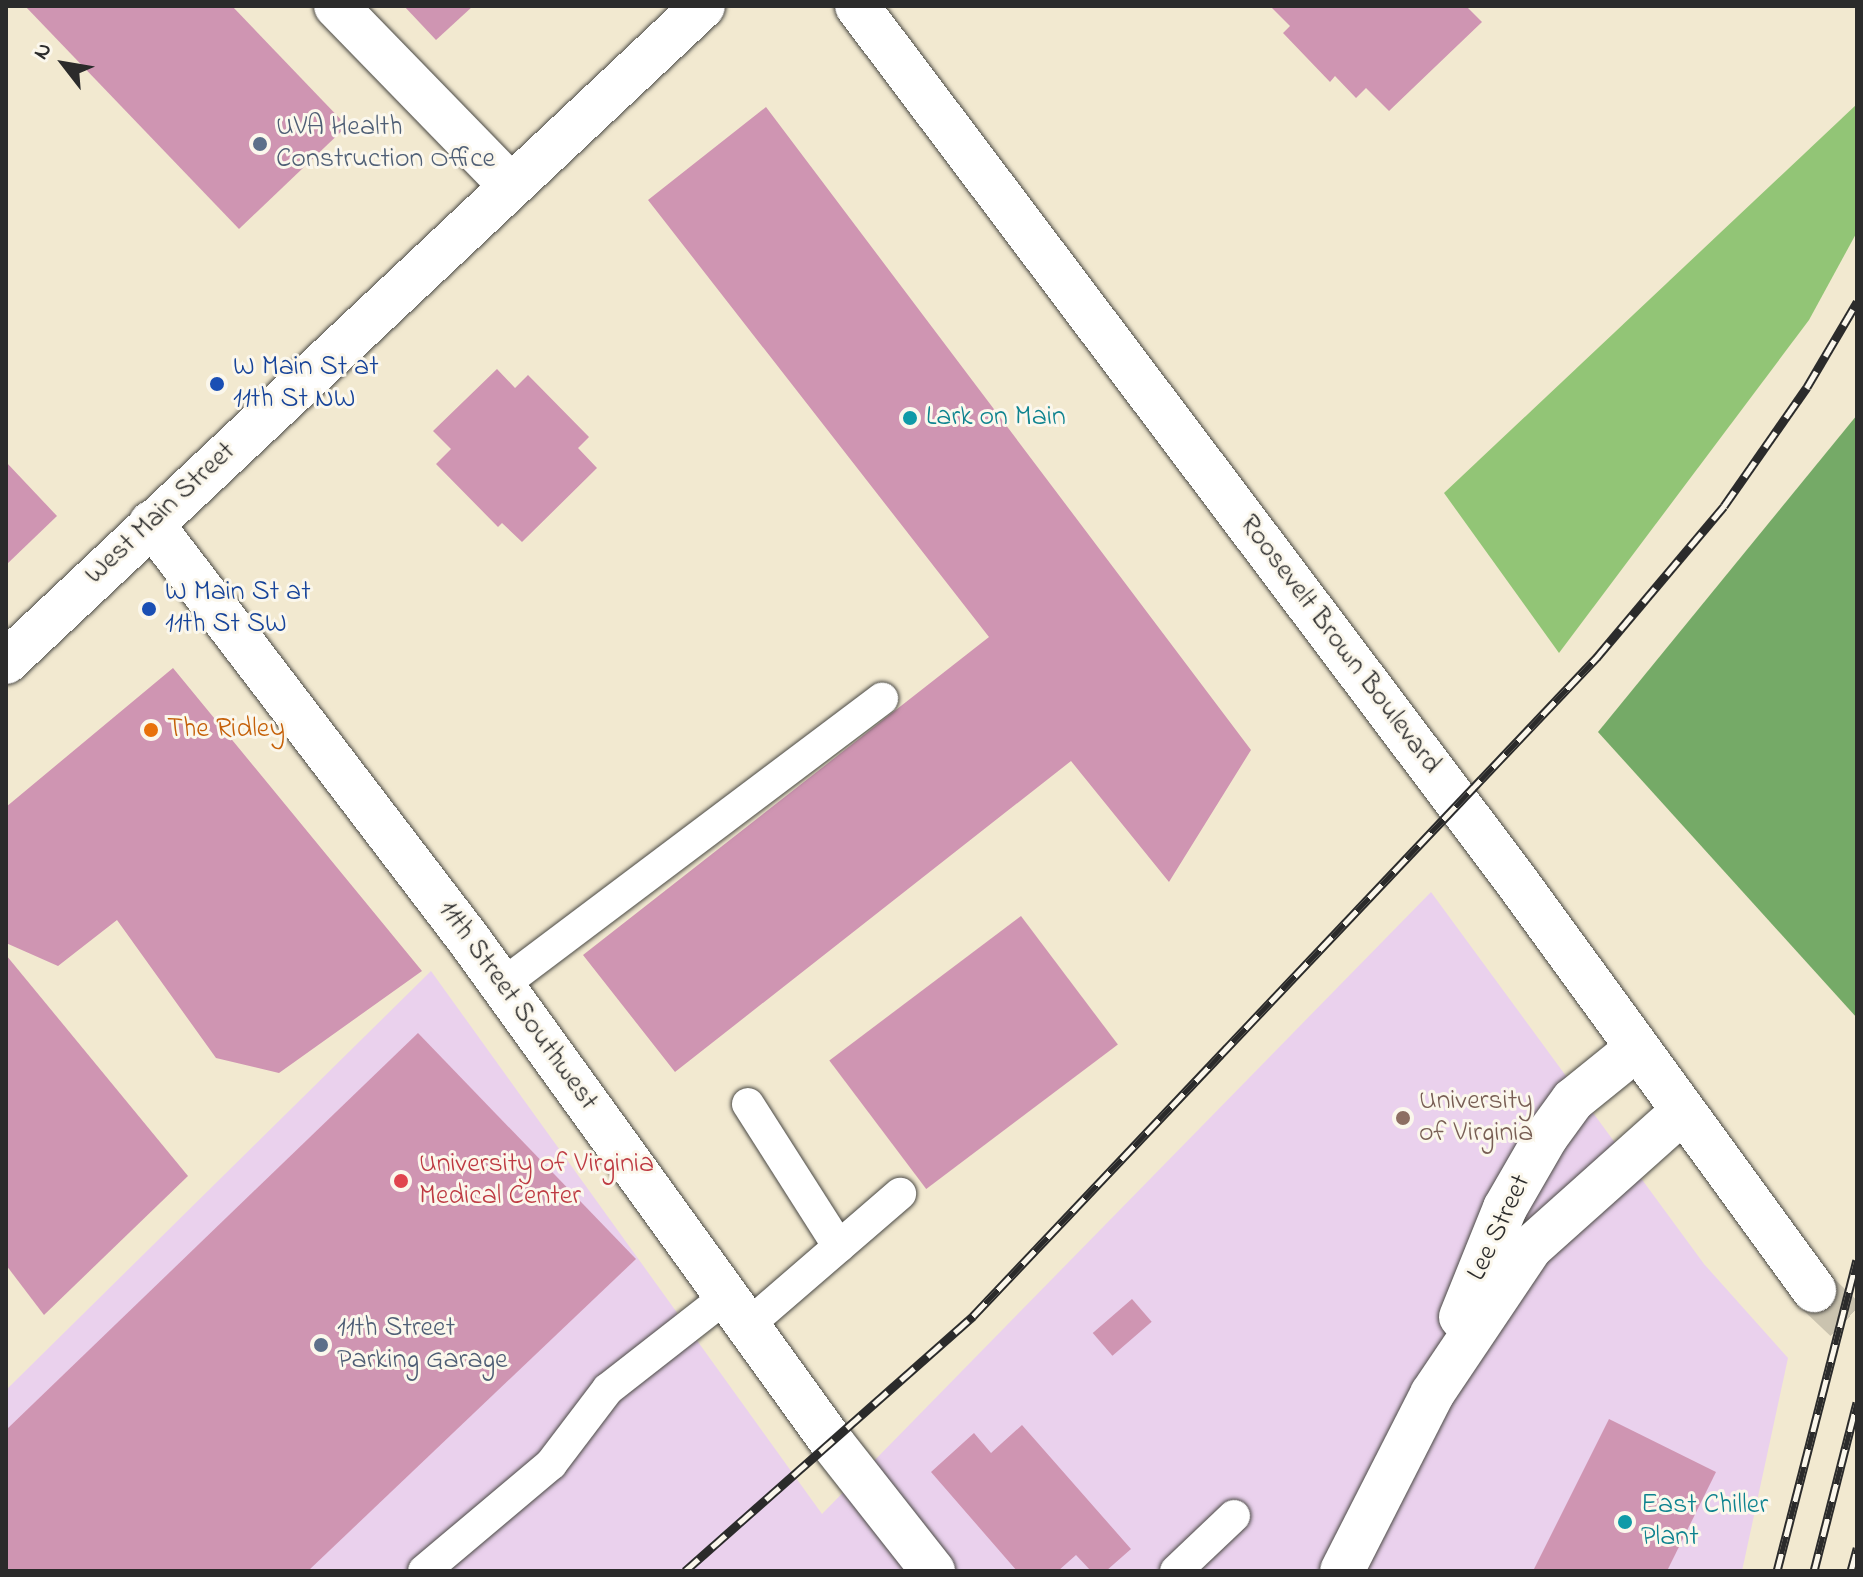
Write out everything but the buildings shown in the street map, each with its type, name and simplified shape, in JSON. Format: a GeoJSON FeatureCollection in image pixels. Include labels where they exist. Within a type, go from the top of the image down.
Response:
{"type":"FeatureCollection","features":[{"type":"Feature","properties":{"kind":"main road"},"geometry":{"type":"LineString","coordinates":[[336,6],[511,186]]}},
{"type":"Feature","properties":{"kind":"main road","name":"West Main Street"},"geometry":{"type":"LineString","coordinates":[[6,662],[703,6]]}},
{"type":"Feature","properties":{"kind":"main road","name":"Roosevelt Brown Boulevard"},"geometry":{"type":"LineString","coordinates":[[857,6],[1517,882],[1635,1050],[1814,1290]]}},
{"type":"Feature","properties":{"kind":"main road","name":"11th Street Southwest"},"geometry":{"type":"LineString","coordinates":[[151,523],[502,985],[738,1311],[933,1571]]}},
{"type":"Feature","properties":{"kind":"main road","name":"Lee Street"},"geometry":{"type":"LineString","coordinates":[[1342,1571],[1432,1394],[1505,1208],[1546,1137],[1573,1100],[1635,1050]]}},
{"type":"Feature","properties":{"kind":"main road","name":"Lee Street"},"geometry":{"type":"LineString","coordinates":[[1432,1394],[1530,1248],[1682,1112]]}},
{"type":"Feature","properties":{"kind":"lane"},"geometry":{"type":"LineString","coordinates":[[502,985],[882,699]]}},
{"type":"Feature","properties":{"kind":"lane"},"geometry":{"type":"LineString","coordinates":[[748,1104],[839,1247]]}},
{"type":"Feature","properties":{"kind":"lane"},"geometry":{"type":"LineString","coordinates":[[424,1571],[551,1464],[608,1389],[839,1247],[900,1194]]}},
{"type":"Feature","properties":{"kind":"lane"},"geometry":{"type":"LineString","coordinates":[[1176,1571],[1234,1516]]}},
{"type":"Feature","properties":{"kind":"shaded area","name":"University of Virginia"},"geometry":{"type":"Polygon","coordinates":[[[1431,892],[1704,1264],[1788,1358],[1742,1571],[6,1571],[6,1390],[431,971],[822,1514],[1431,892]]]}},
{"type":"Feature","properties":{"kind":"green space"},"geometry":{"type":"Polygon","coordinates":[[[1857,104],[1857,232],[1809,320],[1559,653],[1444,493],[1857,104]]]}},
{"type":"Feature","properties":{"kind":"green space"},"geometry":{"type":"Polygon","coordinates":[[[1857,415],[1857,1018],[1598,732],[1857,415]]]}},
{"type":"Feature","properties":{"kind":"tunnel"},"geometry":{"type":"LineString","coordinates":[[1814,1290],[1857,1331]]}},
{"type":"Feature","properties":{"kind":"railway"},"geometry":{"type":"LineString","coordinates":[[685,1571],[973,1316],[1597,657],[1724,506],[1807,387],[1857,302]]}},
{"type":"Feature","properties":{"kind":"railway"},"geometry":{"type":"LineString","coordinates":[[1777,1571],[1857,1260]]}},
{"type":"Feature","properties":{"kind":"railway"},"geometry":{"type":"LineString","coordinates":[[1814,1571],[1857,1402]]}},
{"type":"Feature","properties":{"kind":"railway"},"geometry":{"type":"LineString","coordinates":[[1851,1571],[1857,1548]]}},
{"type":"Feature","properties":{"kind":"place","name":"UVA Health Construction Office"},"geometry":{"type":"Point","coordinates":[260,144]}},
{"type":"Feature","properties":{"kind":"place","name":"W Main St at 11th St NW"},"geometry":{"type":"Point","coordinates":[217,384]}},
{"type":"Feature","properties":{"kind":"place","name":"Lark on Main"},"geometry":{"type":"Point","coordinates":[910,418]}},
{"type":"Feature","properties":{"kind":"place","name":"W Main St at 11th St SW"},"geometry":{"type":"Point","coordinates":[149,609]}},
{"type":"Feature","properties":{"kind":"place","name":"The Ridley"},"geometry":{"type":"Point","coordinates":[151,730]}},
{"type":"Feature","properties":{"kind":"place","name":"University of Virginia"},"geometry":{"type":"Point","coordinates":[1403,1118]}},
{"type":"Feature","properties":{"kind":"place","name":"University of Virginia Medical Center"},"geometry":{"type":"Point","coordinates":[401,1181]}},
{"type":"Feature","properties":{"kind":"place","name":"11th Street Parking Garage"},"geometry":{"type":"Point","coordinates":[321,1345]}},
{"type":"Feature","properties":{"kind":"place","name":"East Chiller Plant"},"geometry":{"type":"Point","coordinates":[1625,1522]}}]}
